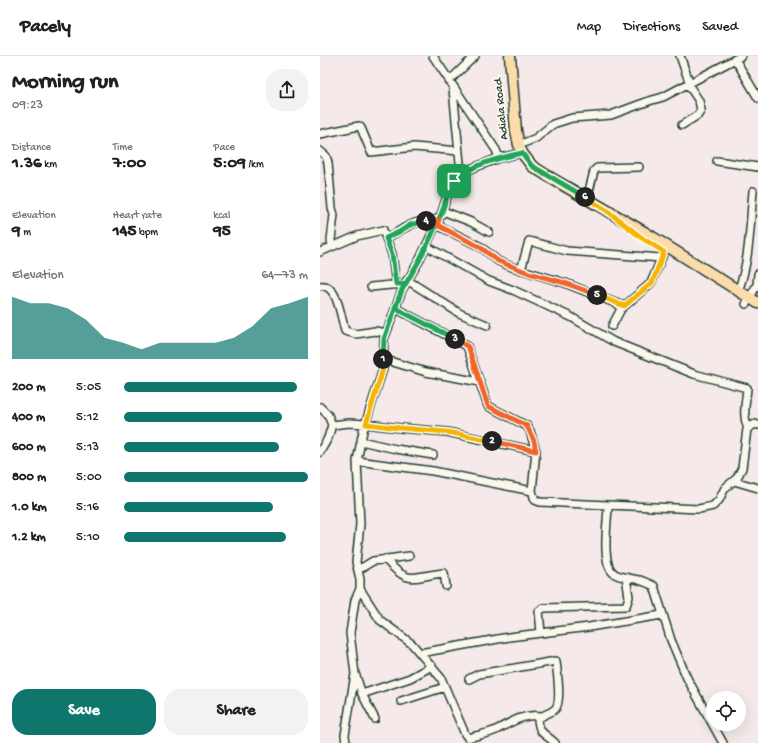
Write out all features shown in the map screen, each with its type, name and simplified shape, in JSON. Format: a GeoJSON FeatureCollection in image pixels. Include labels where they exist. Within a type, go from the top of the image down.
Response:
{"type":"FeatureCollection","features":[{"type":"Feature","properties":{"kind":"main road","name":"Adiala Road"},"geometry":{"type":"LineString","coordinates":[[510,56],[516,131],[521,149],[532,166],[646,233],[738,291],[751,302],[758,311]]}},
{"type":"Feature","properties":{"kind":"main road","name":"Adiala Road"},"geometry":{"type":"LineString","coordinates":[[606,210],[662,255],[751,302]]}},
{"type":"Feature","properties":{"kind":"street"},"geometry":{"type":"LineString","coordinates":[[433,56],[496,150],[499,158]]}},
{"type":"Feature","properties":{"kind":"street"},"geometry":{"type":"LineString","coordinates":[[461,174],[451,84],[475,56]]}},
{"type":"Feature","properties":{"kind":"street"},"geometry":{"type":"LineString","coordinates":[[680,56],[689,84],[699,101],[701,110],[698,115],[682,125]]}},
{"type":"Feature","properties":{"kind":"street"},"geometry":{"type":"LineString","coordinates":[[375,719],[362,694],[355,674],[350,633],[355,600],[360,589],[360,579],[356,562],[360,524],[357,460],[361,441],[383,369],[384,339],[386,333],[402,290],[443,211],[450,187],[465,171],[521,149],[553,124],[572,118],[611,115],[663,97],[738,58],[758,98]]}},
{"type":"Feature","properties":{"kind":"street"},"geometry":{"type":"LineString","coordinates":[[320,134],[359,126],[371,152],[419,147],[459,151]]}},
{"type":"Feature","properties":{"kind":"street"},"geometry":{"type":"LineString","coordinates":[[320,151],[326,156],[334,215],[331,240],[332,246]]}},
{"type":"Feature","properties":{"kind":"street"},"geometry":{"type":"LineString","coordinates":[[717,161],[758,167]]}},
{"type":"Feature","properties":{"kind":"street"},"geometry":{"type":"LineString","coordinates":[[587,199],[594,171],[597,168],[639,167]]}},
{"type":"Feature","properties":{"kind":"street"},"geometry":{"type":"LineString","coordinates":[[738,291],[742,281],[745,264],[753,191]]}},
{"type":"Feature","properties":{"kind":"street"},"geometry":{"type":"LineString","coordinates":[[443,211],[471,222],[489,232]]}},
{"type":"Feature","properties":{"kind":"street"},"geometry":{"type":"LineString","coordinates":[[386,238],[410,225],[426,220],[438,222],[480,247],[498,261],[521,270],[565,283],[624,306]]}},
{"type":"Feature","properties":{"kind":"street"},"geometry":{"type":"LineString","coordinates":[[320,252],[356,236],[383,230],[392,254],[396,284]]}},
{"type":"Feature","properties":{"kind":"street"},"geometry":{"type":"LineString","coordinates":[[521,270],[530,241],[567,251],[662,255],[652,283],[621,309],[612,326]]}},
{"type":"Feature","properties":{"kind":"street"},"geometry":{"type":"LineString","coordinates":[[395,308],[467,346],[487,402],[491,408],[527,426],[534,441],[536,451],[532,491],[535,500],[540,502],[702,509],[715,504],[719,500],[725,488],[734,481],[742,468],[748,428],[744,415],[747,388],[694,374],[614,342],[571,317],[513,290],[489,281],[426,246]]}},
{"type":"Feature","properties":{"kind":"street"},"geometry":{"type":"LineString","coordinates":[[751,302],[757,285],[758,274]]}},
{"type":"Feature","properties":{"kind":"street"},"geometry":{"type":"LineString","coordinates":[[371,287],[406,282],[459,313],[487,325]]}},
{"type":"Feature","properties":{"kind":"street"},"geometry":{"type":"LineString","coordinates":[[320,286],[330,288],[334,294],[345,331],[356,334],[375,331],[386,333]]}},
{"type":"Feature","properties":{"kind":"street"},"geometry":{"type":"LineString","coordinates":[[383,359],[426,372],[480,382]]}},
{"type":"Feature","properties":{"kind":"street"},"geometry":{"type":"LineString","coordinates":[[320,407],[328,415],[332,425],[328,438],[320,452]]}},
{"type":"Feature","properties":{"kind":"street"},"geometry":{"type":"LineString","coordinates":[[332,425],[349,423],[366,424],[447,432],[536,451]]}},
{"type":"Feature","properties":{"kind":"street"},"geometry":{"type":"LineString","coordinates":[[748,428],[755,424],[758,425]]}},
{"type":"Feature","properties":{"kind":"street"},"geometry":{"type":"LineString","coordinates":[[361,441],[433,455]]}},
{"type":"Feature","properties":{"kind":"street"},"geometry":{"type":"LineString","coordinates":[[357,460],[433,471],[532,491]]}},
{"type":"Feature","properties":{"kind":"street"},"geometry":{"type":"LineString","coordinates":[[734,481],[758,488]]}},
{"type":"Feature","properties":{"kind":"street"},"geometry":{"type":"LineString","coordinates":[[608,505],[606,551],[608,564],[611,571],[616,575],[641,580],[654,586],[662,615],[687,678],[723,743]]}},
{"type":"Feature","properties":{"kind":"street"},"geometry":{"type":"LineString","coordinates":[[358,570],[373,561],[409,556]]}},
{"type":"Feature","properties":{"kind":"street"},"geometry":{"type":"LineString","coordinates":[[384,559],[406,578],[444,573],[446,575],[446,586]]}},
{"type":"Feature","properties":{"kind":"street"},"geometry":{"type":"LineString","coordinates":[[541,633],[539,611],[544,608],[626,606],[628,597],[626,577]]}},
{"type":"Feature","properties":{"kind":"street"},"geometry":{"type":"LineString","coordinates":[[360,589],[380,620],[412,644],[441,678],[468,738],[495,730],[515,720],[532,716],[541,716],[554,710],[557,706],[558,686],[556,661],[479,674],[469,679]]}},
{"type":"Feature","properties":{"kind":"street"},"geometry":{"type":"LineString","coordinates":[[420,653],[510,637],[589,627],[662,615]]}},
{"type":"Feature","properties":{"kind":"street"},"geometry":{"type":"LineString","coordinates":[[362,694],[410,678],[432,666]]}},
{"type":"Feature","properties":{"kind":"street"},"geometry":{"type":"LineString","coordinates":[[346,743],[355,674]]}},
{"type":"Feature","properties":{"kind":"street"},"geometry":{"type":"LineString","coordinates":[[401,701],[445,687]]}},
{"type":"Feature","properties":{"kind":"street"},"geometry":{"type":"LineString","coordinates":[[541,716],[538,719],[541,732],[555,743]]}},
{"type":"Feature","properties":{"kind":"route"},"geometry":{"type":"LineString","coordinates":[[454,181],[450,187],[442,212],[437,225],[419,261],[402,290],[389,326],[384,339],[383,369],[366,424],[447,432],[536,451],[534,441],[527,426],[488,406],[467,346],[395,308],[402,290],[405,284],[396,284],[392,254],[386,238],[410,225],[426,220],[439,220],[437,225],[480,247],[498,261],[529,273],[565,283],[624,306],[652,283],[664,252],[642,238],[606,210],[532,166],[522,153],[499,158],[465,171],[454,181]]}}]}
